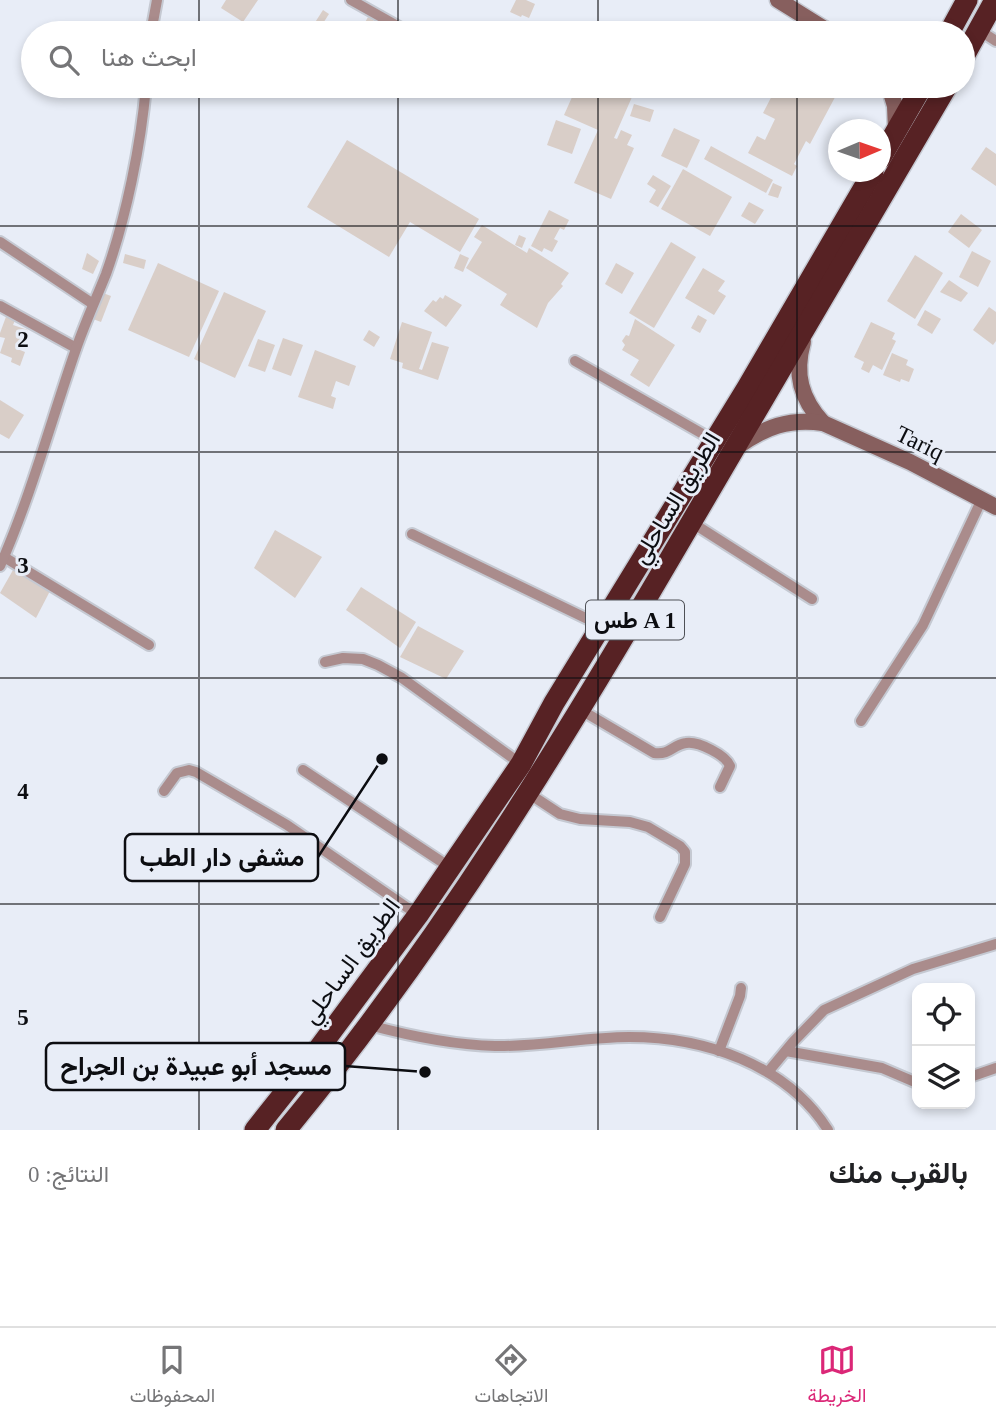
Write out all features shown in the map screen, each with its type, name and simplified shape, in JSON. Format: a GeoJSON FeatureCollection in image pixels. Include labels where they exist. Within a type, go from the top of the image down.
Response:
{"type":"FeatureCollection","features":[{"type":"Feature","properties":{"kind":"highway"},"geometry":{"type":"LineString","coordinates":[[956,21],[967,0]]}},
{"type":"Feature","properties":{"kind":"highway"},"geometry":{"type":"LineString","coordinates":[[987,36],[995,0]]}},
{"type":"Feature","properties":{"kind":"highway"},"geometry":{"type":"LineString","coordinates":[[891,140],[915,98]]}},
{"type":"Feature","properties":{"kind":"highway","name":"الطريق الساحلي"},"geometry":{"type":"LineString","coordinates":[[286,1130],[369,1026],[421,954],[581,710],[940,98]]}},
{"type":"Feature","properties":{"kind":"highway","name":"الطريق الساحلي"},"geometry":{"type":"LineString","coordinates":[[255,1130],[306,1068],[418,915],[521,764],[554,703],[715,441],[867,182]]}},
{"type":"Feature","properties":{"kind":"main road"},"geometry":{"type":"LineString","coordinates":[[778,0],[812,21]]}},
{"type":"Feature","properties":{"kind":"main road"},"geometry":{"type":"LineString","coordinates":[[893,98],[896,131]]}},
{"type":"Feature","properties":{"kind":"main road"},"geometry":{"type":"LineString","coordinates":[[806,330],[798,359],[801,387],[813,413],[823,423]]}},
{"type":"Feature","properties":{"kind":"main road"},"geometry":{"type":"LineString","coordinates":[[735,449],[778,424],[793,421],[823,423]]}},
{"type":"Feature","properties":{"kind":"main road","name":"Tariq"},"geometry":{"type":"LineString","coordinates":[[823,423],[910,462],[989,503]]}},
{"type":"Feature","properties":{"kind":"street"},"geometry":{"type":"LineString","coordinates":[[153,21],[157,0]]}},
{"type":"Feature","properties":{"kind":"street"},"geometry":{"type":"LineString","coordinates":[[351,0],[388,21]]}},
{"type":"Feature","properties":{"kind":"street"},"geometry":{"type":"LineString","coordinates":[[144,98],[120,226],[106,273],[76,348],[2,562],[149,645]]}},
{"type":"Feature","properties":{"kind":"street"},"geometry":{"type":"LineString","coordinates":[[0,242],[93,304]]}},
{"type":"Feature","properties":{"kind":"street"},"geometry":{"type":"LineString","coordinates":[[0,306],[76,348]]}},
{"type":"Feature","properties":{"kind":"street"},"geometry":{"type":"LineString","coordinates":[[575,360],[715,441]]}},
{"type":"Feature","properties":{"kind":"street"},"geometry":{"type":"LineString","coordinates":[[861,721],[923,625],[989,503]]}},
{"type":"Feature","properties":{"kind":"street"},"geometry":{"type":"LineString","coordinates":[[691,522],[812,599]]}},
{"type":"Feature","properties":{"kind":"street"},"geometry":{"type":"LineString","coordinates":[[412,534],[602,626]]}},
{"type":"Feature","properties":{"kind":"street"},"geometry":{"type":"LineString","coordinates":[[325,662],[343,658],[363,659],[378,665],[402,678],[521,764]]}},
{"type":"Feature","properties":{"kind":"street"},"geometry":{"type":"LineString","coordinates":[[581,710],[654,752],[662,754],[683,743],[692,743],[725,758],[730,766],[720,787]]}},
{"type":"Feature","properties":{"kind":"street"},"geometry":{"type":"LineString","coordinates":[[164,791],[177,773],[190,770],[196,772],[287,825],[418,915]]}},
{"type":"Feature","properties":{"kind":"street"},"geometry":{"type":"LineString","coordinates":[[303,770],[452,868]]}},
{"type":"Feature","properties":{"kind":"street"},"geometry":{"type":"LineString","coordinates":[[528,793],[559,814],[648,827],[680,846],[685,852],[685,864],[660,916]]}},
{"type":"Feature","properties":{"kind":"street"},"geometry":{"type":"LineString","coordinates":[[768,1073],[824,1010],[913,969],[996,944]]}},
{"type":"Feature","properties":{"kind":"street"},"geometry":{"type":"LineString","coordinates":[[719,1051],[741,989]]}},
{"type":"Feature","properties":{"kind":"street"},"geometry":{"type":"LineString","coordinates":[[369,1026],[425,1038],[495,1046],[628,1037],[693,1044],[719,1051],[768,1073],[810,1106],[828,1130]]}},
{"type":"Feature","properties":{"kind":"street"},"geometry":{"type":"LineString","coordinates":[[786,1051],[882,1068],[912,1081]]}},
{"type":"Feature","properties":{"kind":"street"},"geometry":{"type":"LineString","coordinates":[[975,1075],[996,1068]]}},
{"type":"Feature","properties":{"kind":"building"},"geometry":{"type":"Polygon","coordinates":[[[226,0],[258,0],[244,21],[221,8],[226,0]]]}},
{"type":"Feature","properties":{"kind":"building"},"geometry":{"type":"Polygon","coordinates":[[[516,0],[535,4],[529,18],[510,12],[516,0]]]}},
{"type":"Feature","properties":{"kind":"building"},"geometry":{"type":"Polygon","coordinates":[[[323,10],[329,14],[324,21],[316,21],[323,10]]]}},
{"type":"Feature","properties":{"kind":"building"},"geometry":{"type":"Polygon","coordinates":[[[572,98],[632,98],[614,138],[617,139],[621,130],[632,135],[627,145],[634,148],[611,199],[574,183],[598,130],[564,115],[572,98]]]}},
{"type":"Feature","properties":{"kind":"building"},"geometry":{"type":"Polygon","coordinates":[[[771,98],[835,98],[810,144],[806,141],[794,164],[797,166],[792,176],[748,153],[757,136],[765,140],[775,119],[763,113],[771,98]]]}},
{"type":"Feature","properties":{"kind":"building"},"geometry":{"type":"Polygon","coordinates":[[[634,104],[654,110],[650,122],[630,116],[634,104]]]}},
{"type":"Feature","properties":{"kind":"building"},"geometry":{"type":"Polygon","coordinates":[[[556,120],[581,129],[572,154],[547,145],[556,120]]]}},
{"type":"Feature","properties":{"kind":"building"},"geometry":{"type":"Polygon","coordinates":[[[674,128],[700,140],[687,168],[661,156],[674,128]]]}},
{"type":"Feature","properties":{"kind":"building"},"geometry":{"type":"Polygon","coordinates":[[[347,140],[479,219],[460,252],[410,222],[389,257],[307,207],[347,140]]]}},
{"type":"Feature","properties":{"kind":"building"},"geometry":{"type":"Polygon","coordinates":[[[711,146],[773,180],[766,193],[704,159],[711,146]]]}},
{"type":"Feature","properties":{"kind":"building"},"geometry":{"type":"Polygon","coordinates":[[[986,147],[996,154],[996,186],[971,169],[986,147]]]}},
{"type":"Feature","properties":{"kind":"building"},"geometry":{"type":"Polygon","coordinates":[[[683,169],[732,197],[710,236],[661,209],[683,169]]]}},
{"type":"Feature","properties":{"kind":"building"},"geometry":{"type":"Polygon","coordinates":[[[653,175],[671,186],[658,207],[649,202],[656,190],[647,184],[653,175]]]}},
{"type":"Feature","properties":{"kind":"building"},"geometry":{"type":"Polygon","coordinates":[[[773,183],[782,187],[778,198],[768,195],[773,183]]]}},
{"type":"Feature","properties":{"kind":"building"},"geometry":{"type":"Polygon","coordinates":[[[749,202],[764,210],[755,224],[741,216],[749,202]]]}},
{"type":"Feature","properties":{"kind":"building"},"geometry":{"type":"Polygon","coordinates":[[[549,210],[569,220],[564,230],[560,228],[554,239],[558,241],[552,252],[544,248],[542,252],[531,246],[549,210]]]}},
{"type":"Feature","properties":{"kind":"building"},"geometry":{"type":"Polygon","coordinates":[[[961,214],[982,230],[969,248],[948,232],[961,214]]]}},
{"type":"Feature","properties":{"kind":"building"},"geometry":{"type":"Polygon","coordinates":[[[482,225],[527,253],[529,248],[569,273],[561,284],[563,286],[548,303],[537,328],[500,305],[507,294],[466,268],[482,242],[474,237],[482,225]]]}},
{"type":"Feature","properties":{"kind":"building"},"geometry":{"type":"Polygon","coordinates":[[[519,235],[526,238],[522,248],[515,245],[519,235]]]}},
{"type":"Feature","properties":{"kind":"building"},"geometry":{"type":"Polygon","coordinates":[[[671,242],[696,257],[654,328],[629,313],[671,242]]]}},
{"type":"Feature","properties":{"kind":"building"},"geometry":{"type":"Polygon","coordinates":[[[972,251],[991,261],[978,287],[959,277],[972,251]]]}},
{"type":"Feature","properties":{"kind":"building"},"geometry":{"type":"Polygon","coordinates":[[[87,253],[99,261],[93,274],[82,269],[87,253]]]}},
{"type":"Feature","properties":{"kind":"building"},"geometry":{"type":"Polygon","coordinates":[[[125,254],[146,260],[144,269],[123,263],[125,254]]]}},
{"type":"Feature","properties":{"kind":"building"},"geometry":{"type":"Polygon","coordinates":[[[460,254],[469,258],[463,272],[454,268],[460,254]]]}},
{"type":"Feature","properties":{"kind":"building"},"geometry":{"type":"Polygon","coordinates":[[[915,255],[943,273],[915,319],[887,301],[915,255]]]}},
{"type":"Feature","properties":{"kind":"building"},"geometry":{"type":"Polygon","coordinates":[[[158,263],[219,291],[189,357],[128,330],[158,263]]]}},
{"type":"Feature","properties":{"kind":"building"},"geometry":{"type":"Polygon","coordinates":[[[616,263],[634,273],[622,294],[605,284],[616,263]]]}},
{"type":"Feature","properties":{"kind":"building"},"geometry":{"type":"Polygon","coordinates":[[[703,268],[725,281],[718,291],[726,296],[714,315],[685,298],[703,268]]]}},
{"type":"Feature","properties":{"kind":"building"},"geometry":{"type":"Polygon","coordinates":[[[949,280],[968,293],[961,302],[940,292],[949,280]]]}},
{"type":"Feature","properties":{"kind":"building"},"geometry":{"type":"Polygon","coordinates":[[[224,292],[266,311],[235,378],[194,359],[224,292]]]}},
{"type":"Feature","properties":{"kind":"building"},"geometry":{"type":"Polygon","coordinates":[[[103,293],[111,296],[101,322],[93,319],[103,293]]]}},
{"type":"Feature","properties":{"kind":"building"},"geometry":{"type":"Polygon","coordinates":[[[445,295],[462,305],[446,327],[424,311],[433,300],[436,302],[445,295]]]}},
{"type":"Feature","properties":{"kind":"building"},"geometry":{"type":"Polygon","coordinates":[[[989,307],[996,312],[996,341],[993,345],[973,330],[989,307]]]}},
{"type":"Feature","properties":{"kind":"building"},"geometry":{"type":"Polygon","coordinates":[[[925,310],[941,319],[932,334],[917,325],[925,310]]]}},
{"type":"Feature","properties":{"kind":"building"},"geometry":{"type":"Polygon","coordinates":[[[7,314],[16,318],[13,325],[28,330],[25,344],[23,343],[20,350],[25,352],[20,366],[11,362],[12,358],[0,353],[5,338],[0,337],[0,333],[7,314]]]}},
{"type":"Feature","properties":{"kind":"building"},"geometry":{"type":"Polygon","coordinates":[[[698,315],[707,320],[700,333],[691,328],[698,315]]]}},
{"type":"Feature","properties":{"kind":"building"},"geometry":{"type":"Polygon","coordinates":[[[635,319],[675,345],[649,387],[630,375],[639,360],[622,350],[625,345],[622,341],[626,335],[629,336],[635,319]]]}},
{"type":"Feature","properties":{"kind":"building"},"geometry":{"type":"Polygon","coordinates":[[[402,322],[432,332],[419,369],[422,370],[432,342],[449,347],[438,380],[402,368],[403,363],[390,359],[402,322]]]}},
{"type":"Feature","properties":{"kind":"building"},"geometry":{"type":"Polygon","coordinates":[[[871,322],[895,333],[892,339],[896,341],[882,370],[873,365],[869,373],[861,369],[864,362],[854,357],[871,322]]]}},
{"type":"Feature","properties":{"kind":"building"},"geometry":{"type":"Polygon","coordinates":[[[369,330],[380,337],[374,347],[363,340],[369,330]]]}},
{"type":"Feature","properties":{"kind":"building"},"geometry":{"type":"Polygon","coordinates":[[[283,338],[303,345],[291,376],[272,369],[283,338]]]}},
{"type":"Feature","properties":{"kind":"building"},"geometry":{"type":"Polygon","coordinates":[[[258,339],[275,345],[265,372],[248,366],[258,339]]]}},
{"type":"Feature","properties":{"kind":"building"},"geometry":{"type":"Polygon","coordinates":[[[315,350],[356,366],[349,386],[336,381],[331,396],[336,398],[333,409],[298,397],[315,350]]]}},
{"type":"Feature","properties":{"kind":"building"},"geometry":{"type":"Polygon","coordinates":[[[892,353],[908,360],[906,365],[914,369],[909,382],[901,379],[900,382],[883,375],[892,353]]]}},
{"type":"Feature","properties":{"kind":"building"},"geometry":{"type":"Polygon","coordinates":[[[0,400],[24,415],[9,439],[0,434],[0,400]]]}},
{"type":"Feature","properties":{"kind":"building"},"geometry":{"type":"Polygon","coordinates":[[[275,530],[322,557],[295,598],[254,568],[275,530]]]}},
{"type":"Feature","properties":{"kind":"building"},"geometry":{"type":"Polygon","coordinates":[[[13,570],[50,591],[36,618],[0,593],[13,570]]]}},
{"type":"Feature","properties":{"kind":"building"},"geometry":{"type":"Polygon","coordinates":[[[361,587],[416,622],[400,648],[346,610],[361,587]]]}},
{"type":"Feature","properties":{"kind":"building"},"geometry":{"type":"Polygon","coordinates":[[[418,626],[464,651],[446,679],[400,657],[418,626]]]}},
{"type":"Feature","properties":{"kind":"place","name":"مشفى دار الطب"},"geometry":{"type":"Point","coordinates":[382,759]}},
{"type":"Feature","properties":{"kind":"place","name":"مسجد أبو عبيدة بن الجراح"},"geometry":{"type":"Point","coordinates":[425,1072]}}]}
